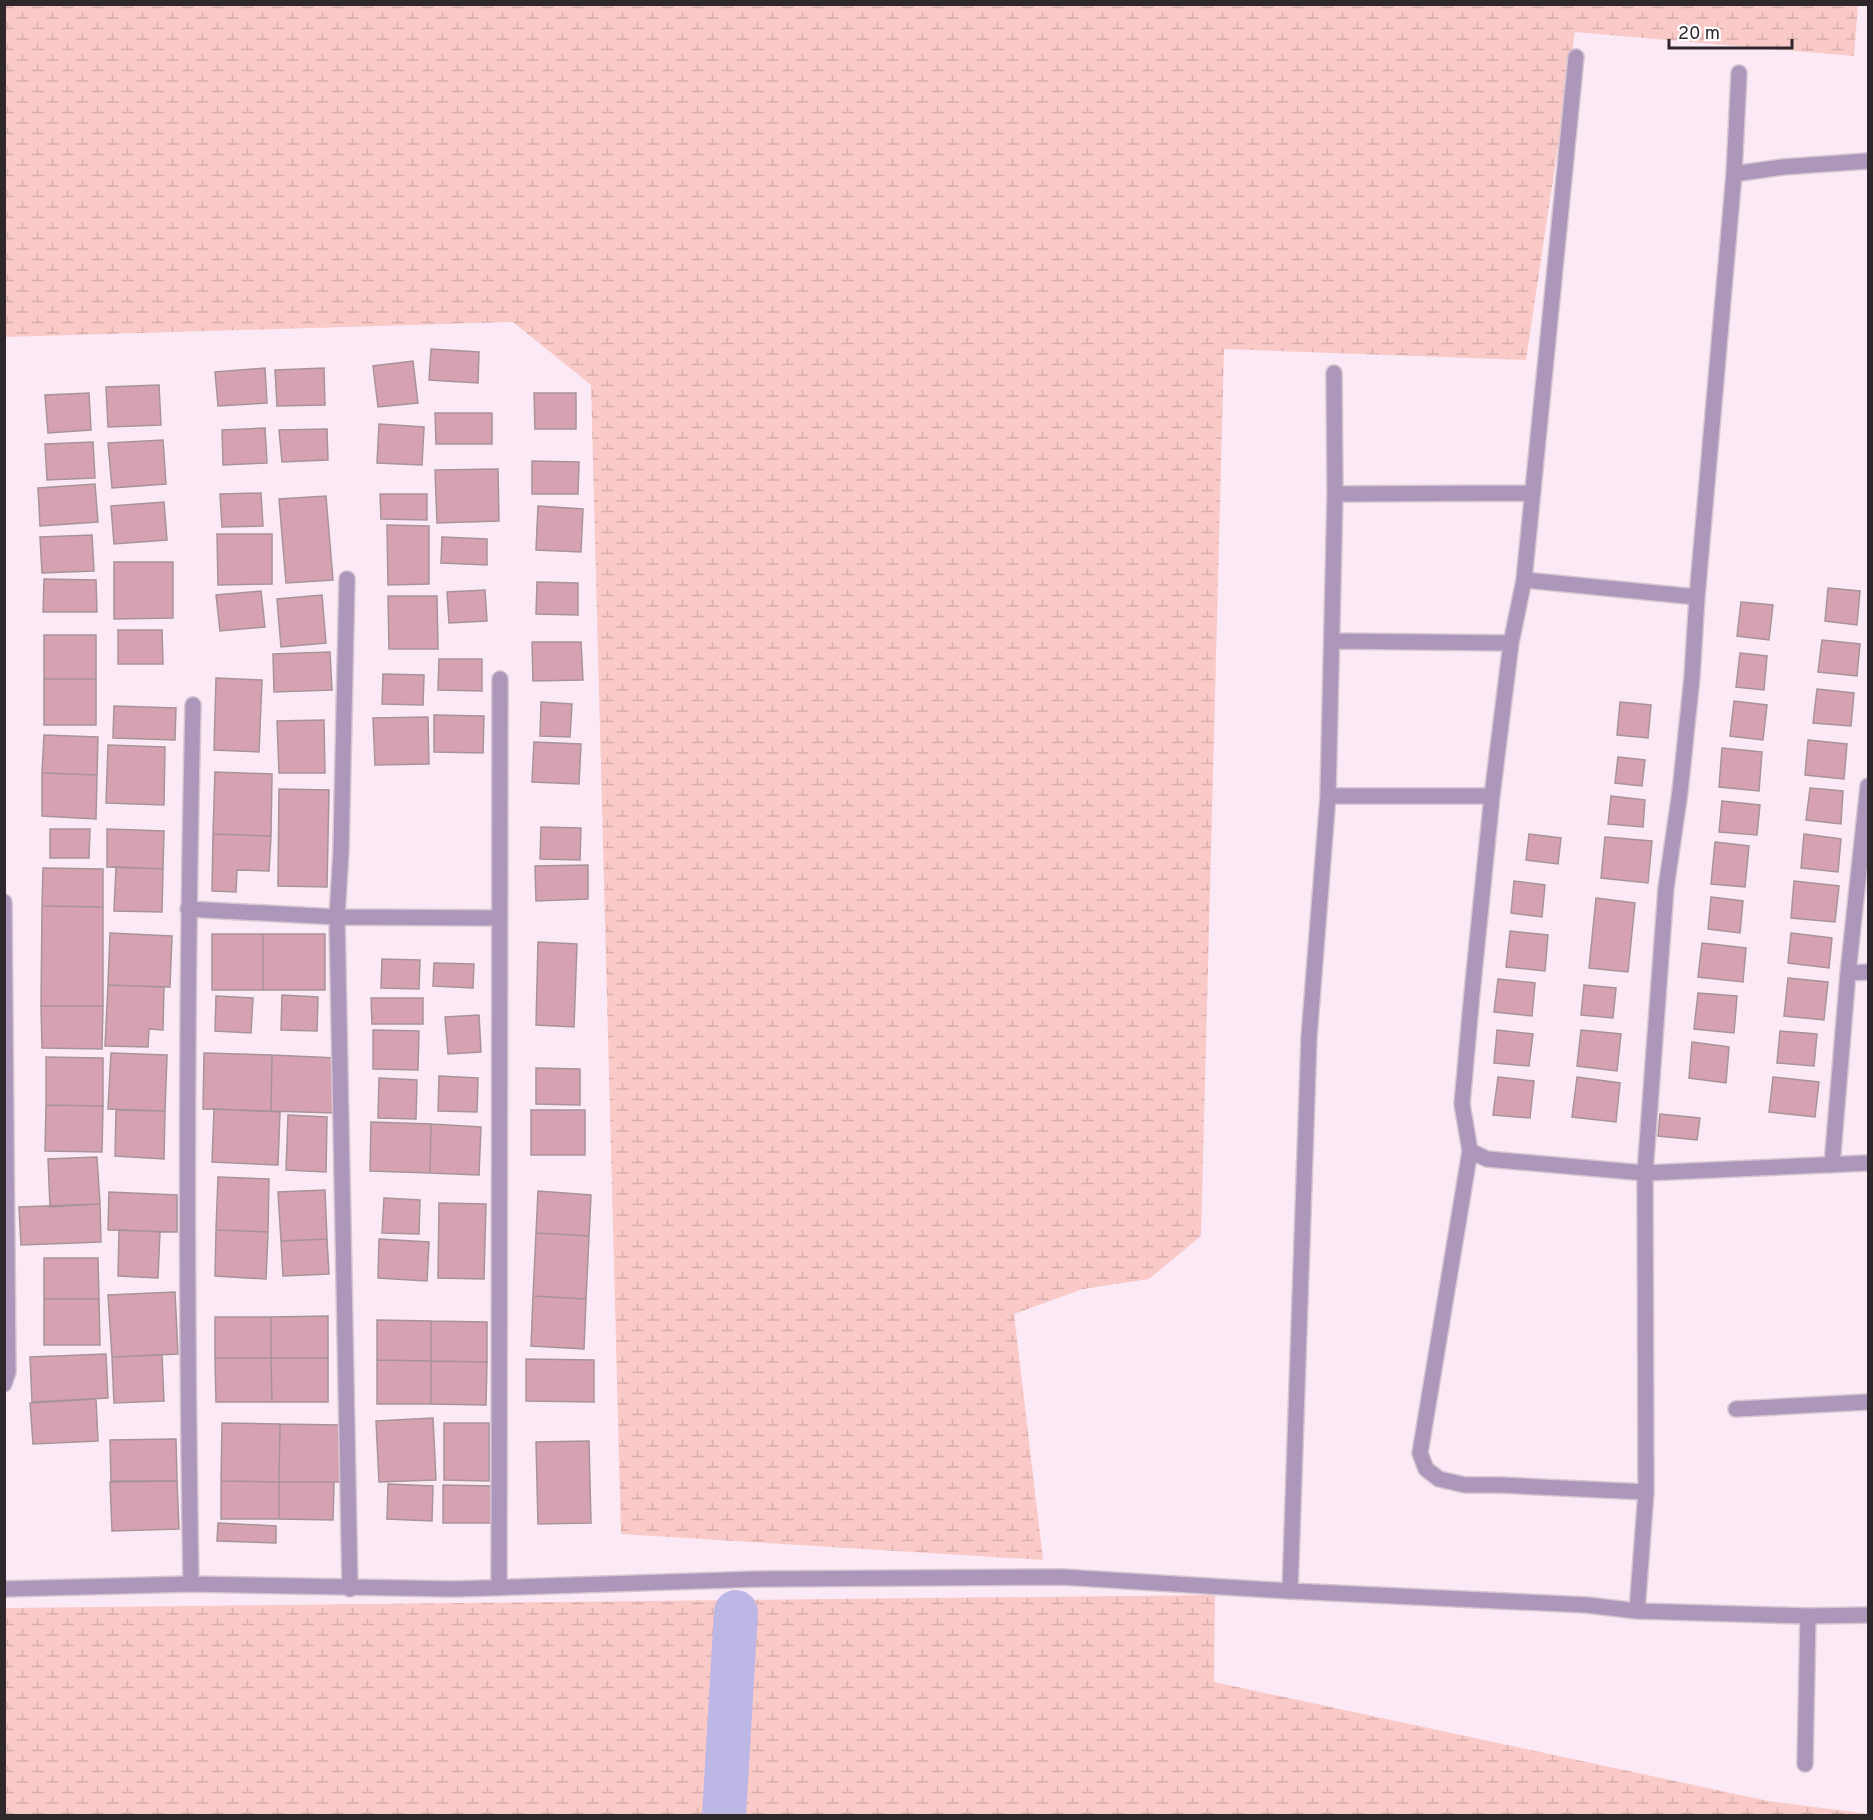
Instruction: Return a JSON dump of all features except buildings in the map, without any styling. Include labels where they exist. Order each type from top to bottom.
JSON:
[{"type":"street","points":[[1576,57],[1524,580],[1511,643],[1492,796],[1462,1104],[1470,1151],[1420,1453],[1426,1469],[1439,1479],[1465,1485],[1646,1492]]},
{"type":"street","points":[[1637,1611],[1646,1492],[1645,1173],[1666,888],[1680,792],[1692,677],[1734,174],[1739,73]]},
{"type":"street","points":[[1734,174],[1783,167],[1869,161]]},
{"type":"street","points":[[1290,1591],[1309,1037],[1328,796],[1333,641],[1334,373]]},
{"type":"street","points":[[1335,494],[1533,493]]},
{"type":"street","points":[[347,579],[341,851],[337,917],[350,1588]]},
{"type":"street","points":[[1524,580],[1697,597]]},
{"type":"street","points":[[1333,641],[1511,643]]},
{"type":"street","points":[[499,1588],[500,679]]},
{"type":"street","points":[[190,1584],[187,1343],[188,909],[193,705]]},
{"type":"street","points":[[1832,1165],[1848,973],[1868,789]]},
{"type":"street","points":[[1328,796],[1492,796]]},
{"type":"street","points":[[4,902],[8,1372],[4,1384]]},
{"type":"street","points":[[188,909],[337,917],[499,918]]},
{"type":"street","points":[[1848,973],[1869,972]]},
{"type":"street","points":[[1470,1151],[1487,1159],[1645,1173],[1869,1163]]},
{"type":"street","points":[[1736,1410],[1869,1402]]},
{"type":"street","points":[[4,1589],[190,1584],[454,1589],[759,1579],[1062,1577],[1290,1591],[1587,1605],[1637,1611],[1808,1616],[1869,1615]]},
{"type":"street","points":[[1805,1764],[1808,1616]]},
{"type":"green space","points":[[4,5],[1858,5],[1854,56],[1575,32],[1526,360],[1224,349],[1201,1236],[1149,1279],[1083,1289],[1014,1314],[1043,1560],[621,1534],[591,385],[513,322],[5,337]]},
{"type":"green space","points":[[1215,1595],[1214,1682],[1768,1801],[1868,1815],[5,1815],[5,1608]]},
{"type":"waterway","points":[[724,1816],[736,1612]]}]
